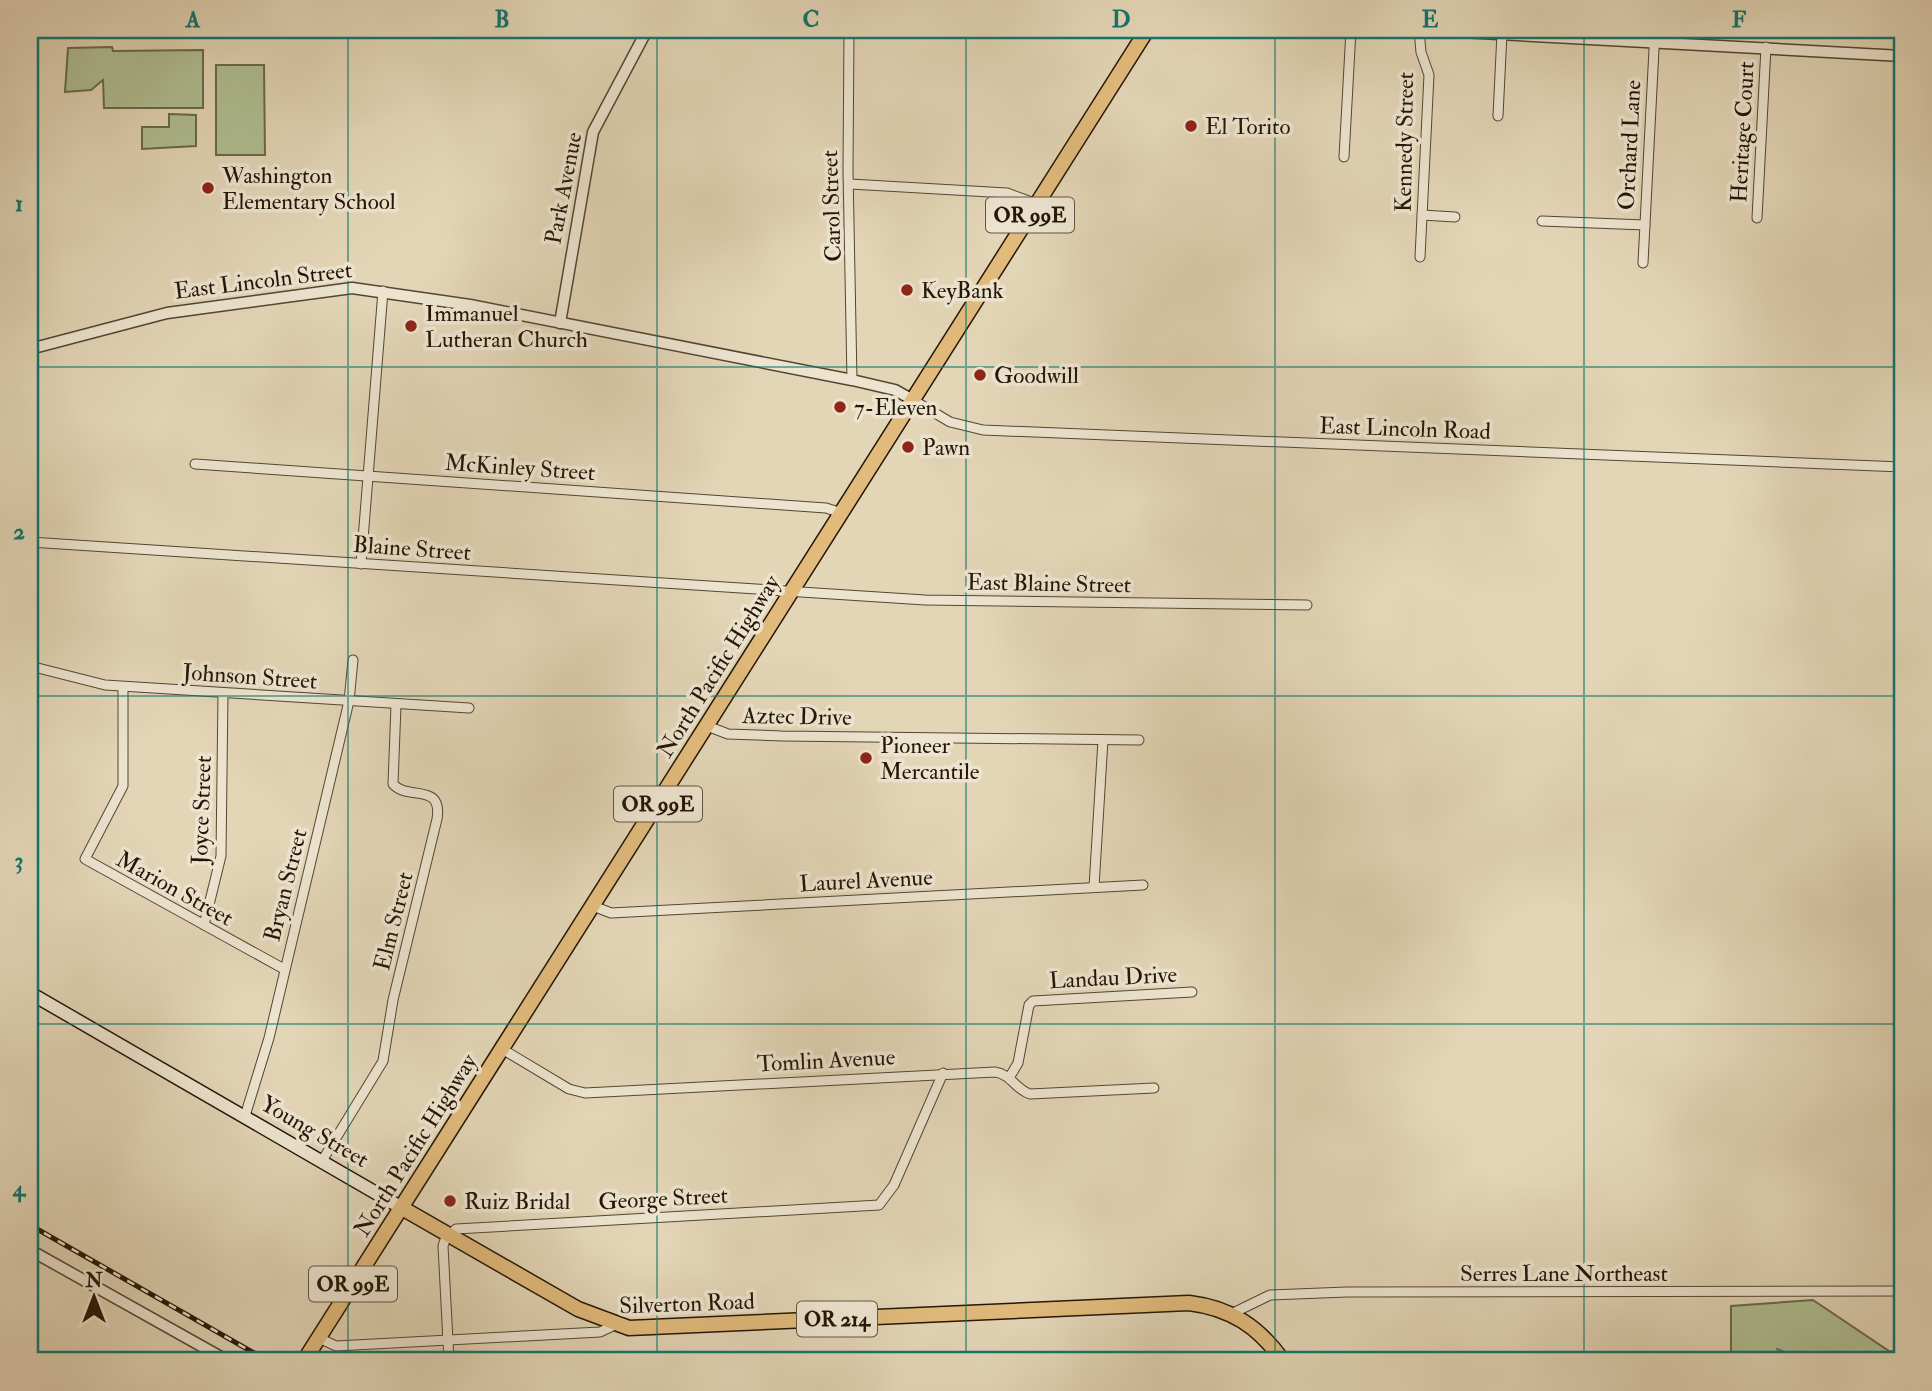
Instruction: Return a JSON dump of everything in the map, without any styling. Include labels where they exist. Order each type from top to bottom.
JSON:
[{"type":"main road","name":"North Pacific Highway","points":[[304,1361],[1147,30]]},
{"type":"main road","name":"Young Street","points":[[30,993],[578,1309],[615,1325]]},
{"type":"main road","name":"Silverton Road","points":[[615,1325],[658,1328],[1189,1303],[1231,1314]]},
{"type":"main road","name":"OR 214","points":[[1231,1314],[1255,1328],[1283,1361]]},
{"type":"street","name":"Park Avenue","points":[[560,323],[593,132],[647,30]]},
{"type":"street","name":"Carol Street","points":[[849,30],[852,380]]},
{"type":"street","points":[[1344,157],[1351,30]]},
{"type":"street","name":"Kennedy Street","points":[[1419,30],[1421,52],[1429,75],[1420,257]]},
{"type":"street","points":[[1425,30],[1560,33],[1654,42],[1902,56]]},
{"type":"street","name":"Orchard Lane","points":[[1643,263],[1655,30]]},
{"type":"street","points":[[1497,116],[1502,33]]},
{"type":"street","name":"Heritage Court","points":[[1757,218],[1766,47]]},
{"type":"street","points":[[850,184],[1015,194],[1037,204]]},
{"type":"street","points":[[1422,215],[1455,217]]},
{"type":"street","points":[[1542,221],[1645,225]]},
{"type":"street","name":"East Lincoln Street","points":[[30,349],[97,329],[179,311],[335,288],[383,291],[560,323],[852,380],[895,390],[913,400]]},
{"type":"street","points":[[361,564],[383,291]]},
{"type":"street","name":"East Lincoln Road","points":[[913,400],[950,422],[969,428],[1902,467]]},
{"type":"street","name":"McKinley Street","points":[[195,464],[826,508],[842,513]]},
{"type":"street","name":"Blaine Street","points":[[30,542],[791,593]]},
{"type":"street","name":"East Blaine Street","points":[[791,593],[925,600],[1307,605]]},
{"type":"street","name":"Bryan Street","points":[[246,1116],[252,1102],[349,701],[353,660]]},
{"type":"street","name":"Johnson Street","points":[[30,666],[86,682],[123,687],[469,708]]},
{"type":"street","name":"Marion Street","points":[[123,687],[123,786],[85,859],[284,969]]},
{"type":"street","name":"Joyce Street","points":[[204,925],[221,856],[223,693]]},
{"type":"street","name":"Elm Street","points":[[322,1161],[383,1061],[391,1009],[437,819],[438,808],[432,798],[424,793],[399,790],[392,780],[397,705]]},
{"type":"street","name":"Aztec Drive","points":[[707,726],[728,734],[782,736],[1139,740]]},
{"type":"street","points":[[1094,887],[1103,740]]},
{"type":"street","name":"Laurel Avenue","points":[[593,906],[611,912],[1143,885]]},
{"type":"street","name":"Landau Drive","points":[[1009,1078],[1018,1063],[1029,1005],[1034,1001],[1192,992]]},
{"type":"street","name":"Tomlin Avenue","points":[[502,1049],[569,1089],[585,1093],[995,1072],[1009,1078],[1022,1091],[1035,1095],[1154,1088]]},
{"type":"street","name":"George Street","points":[[449,1234],[456,1229],[468,1227],[881,1204],[894,1185],[943,1073]]},
{"type":"street","points":[[449,1234],[443,1246],[449,1361]]},
{"type":"street","points":[[30,1250],[229,1361]]},
{"type":"street","name":"Serres Lane Northeast","points":[[1231,1314],[1270,1296],[1333,1293],[1902,1291]]},
{"type":"street","name":"Silverton Road","points":[[319,1338],[336,1346],[600,1332],[615,1325]]},
{"type":"green space","points":[[112,47],[113,51],[203,50],[203,108],[104,108],[103,80],[91,90],[65,92],[68,48]]},
{"type":"green space","points":[[216,65],[264,65],[265,155],[216,155]]},
{"type":"green space","points":[[169,114],[196,115],[196,146],[142,149],[142,127],[169,127]]},
{"type":"green space","points":[[1813,1300],[1889,1351],[1902,1352],[1902,1361],[1731,1361],[1731,1306]]},
{"type":"waterway","points":[[1777,1349],[1805,1361]]},
{"type":"railway","points":[[30,1225],[268,1361]]},
{"type":"place","name":"El Torito","points":[[1191,126]]},
{"type":"place","name":"Washington Elementary School","points":[[208,188]]},
{"type":"place","name":"KeyBank","points":[[907,290]]},
{"type":"place","name":"Immanuel Lutheran Church","points":[[411,326]]},
{"type":"place","name":"Goodwill","points":[[980,375]]},
{"type":"place","name":"7-Eleven","points":[[840,407]]},
{"type":"place","name":"Pawn","points":[[908,447]]},
{"type":"place","name":"Pioneer Mercantile","points":[[866,758]]},
{"type":"place","name":"Ruiz Bridal","points":[[450,1201]]}]
